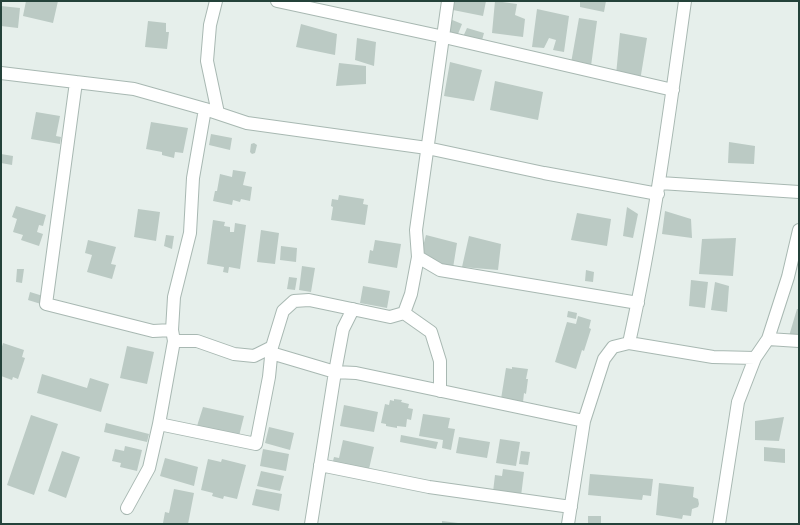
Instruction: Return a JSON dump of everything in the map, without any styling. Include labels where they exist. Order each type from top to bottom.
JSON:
[{"type":"street","points":[[216,1],[210,25],[207,61],[218,113]]},
{"type":"street","points":[[277,1],[673,90]]},
{"type":"street","points":[[404,313],[411,294],[418,257],[416,230],[448,1]]},
{"type":"street","points":[[629,343],[638,303],[659,188],[685,1]]},
{"type":"street","points":[[1,73],[134,89],[205,109],[247,123],[427,148],[544,173],[659,188],[799,192]]},
{"type":"street","points":[[76,82],[46,304],[198,341],[234,354],[254,356],[272,350],[335,372],[356,373],[584,421]]},
{"type":"street","points":[[127,508],[149,468],[159,424],[173,336],[174,297],[190,233],[193,178],[205,109]]},
{"type":"street","points":[[719,524],[738,402],[755,358],[768,340],[788,277],[799,230]]},
{"type":"street","points":[[418,257],[440,270],[638,303]]},
{"type":"street","points":[[159,424],[256,444],[269,377],[272,350],[283,312],[294,301],[309,300],[390,317],[404,313]]},
{"type":"street","points":[[311,524],[343,329],[353,309]]},
{"type":"street","points":[[404,313],[431,332],[440,361],[440,391]]},
{"type":"street","points":[[768,340],[799,342]]},
{"type":"street","points":[[568,524],[584,421],[604,359],[613,346],[629,343],[713,357],[755,358]]},
{"type":"street","points":[[320,465],[429,488],[571,507]]},
{"type":"building","points":[[26,1],[58,1],[53,23],[23,16]]},
{"type":"building","points":[[454,1],[486,1],[483,16],[453,10]]},
{"type":"building","points":[[495,1],[517,4],[515,15],[525,19],[523,37],[492,33]]},
{"type":"building","points":[[580,1],[606,1],[604,12],[580,7]]},
{"type":"building","points":[[1,6],[20,8],[18,28],[1,26]]},
{"type":"building","points":[[537,9],[569,16],[564,52],[553,50],[556,40],[549,38],[544,48],[532,47]]},
{"type":"building","points":[[579,18],[597,21],[591,66],[571,63]]},
{"type":"building","points":[[450,19],[462,24],[458,34],[450,32]]},
{"type":"building","points":[[148,21],[166,23],[166,32],[169,32],[167,49],[145,47]]},
{"type":"building","points":[[301,24],[337,34],[335,55],[296,47]]},
{"type":"building","points":[[467,28],[484,33],[481,44],[462,39]]},
{"type":"building","points":[[620,33],[647,38],[640,81],[616,75]]},
{"type":"building","points":[[357,38],[376,42],[374,66],[355,60]]},
{"type":"building","points":[[450,62],[482,70],[474,101],[444,96]]},
{"type":"building","points":[[339,63],[366,66],[366,84],[336,86]]},
{"type":"building","points":[[495,81],[543,92],[538,120],[490,110]]},
{"type":"building","points":[[36,112],[60,116],[56,136],[61,137],[60,144],[31,139]]},
{"type":"building","points":[[151,122],[188,128],[183,153],[175,152],[174,158],[162,155],[162,152],[146,149]]},
{"type":"building","points":[[211,134],[232,138],[230,150],[209,145]]},
{"type":"building","points":[[729,142],[755,146],[754,164],[728,163]]},
{"type":"building","points":[[254,143],[257,145],[255,153],[252,154],[250,152],[251,144]]},
{"type":"building","points":[[1,154],[13,156],[12,165],[1,163]]},
{"type":"building","points":[[233,170],[246,172],[243,185],[252,187],[250,201],[241,199],[240,202],[233,200],[232,205],[213,201],[215,191],[217,191],[220,174],[232,177]]},
{"type":"building","points":[[339,195],[364,199],[363,204],[368,205],[365,225],[331,220],[333,207],[331,206],[332,199],[338,200]]},
{"type":"building","points":[[16,206],[46,215],[43,226],[39,225],[37,232],[43,234],[39,246],[21,240],[23,235],[13,232],[17,219],[12,217]]},
{"type":"building","points":[[627,207],[638,214],[633,238],[623,236]]},
{"type":"building","points":[[138,209],[160,212],[156,241],[134,237]]},
{"type":"building","points":[[665,211],[691,219],[692,238],[662,234]]},
{"type":"building","points":[[577,213],[611,219],[607,246],[571,240]]},
{"type":"building","points":[[213,220],[225,222],[224,226],[230,227],[230,232],[234,232],[235,223],[246,225],[240,269],[229,267],[228,273],[223,272],[224,267],[207,264]]},
{"type":"building","points":[[261,230],[279,233],[275,264],[257,262]]},
{"type":"building","points":[[166,235],[174,236],[172,249],[164,246]]},
{"type":"building","points":[[426,235],[457,243],[453,268],[420,258]]},
{"type":"building","points":[[469,236],[501,244],[498,270],[462,267]]},
{"type":"building","points":[[736,238],[733,276],[699,274],[702,239]]},
{"type":"building","points":[[88,240],[116,247],[111,264],[116,265],[112,279],[87,272],[92,255],[85,253]]},
{"type":"building","points":[[375,240],[401,244],[397,268],[368,263],[370,250],[373,251]]},
{"type":"building","points":[[281,246],[297,248],[296,262],[280,260]]},
{"type":"building","points":[[302,266],[315,268],[311,292],[299,290]]},
{"type":"building","points":[[17,269],[24,269],[22,283],[16,282]]},
{"type":"building","points":[[586,270],[594,272],[593,282],[585,281]]},
{"type":"building","points":[[289,277],[297,278],[295,290],[287,289]]},
{"type":"building","points":[[691,280],[708,282],[705,308],[689,306]]},
{"type":"building","points":[[715,282],[729,286],[727,312],[711,310]]},
{"type":"building","points":[[363,286],[390,291],[387,308],[360,303]]},
{"type":"building","points":[[30,292],[43,296],[41,304],[28,300]]},
{"type":"building","points":[[797,309],[799,309],[799,337],[789,336]]},
{"type":"building","points":[[568,311],[577,313],[576,319],[567,317]]},
{"type":"building","points":[[578,316],[591,320],[589,328],[591,329],[576,369],[555,362],[567,322],[576,324]]},
{"type":"building","points":[[3,343],[24,350],[22,357],[25,358],[18,379],[13,377],[12,380],[1,376],[1,350]]},
{"type":"building","points":[[127,346],[154,352],[147,384],[120,378]]},
{"type":"building","points":[[512,367],[528,369],[526,394],[524,393],[523,402],[501,399],[506,368],[512,369]]},
{"type":"building","points":[[42,374],[87,388],[90,378],[109,384],[101,412],[37,393]]},
{"type":"building","points":[[394,399],[402,400],[401,402],[409,404],[408,408],[413,409],[411,420],[407,419],[406,427],[397,426],[397,428],[386,426],[386,424],[381,423],[385,404],[389,405],[390,400],[394,401]]},
{"type":"building","points":[[344,405],[378,412],[374,432],[340,426]]},
{"type":"building","points":[[203,407],[244,416],[239,436],[197,426]]},
{"type":"building","points":[[423,414],[450,418],[448,428],[455,429],[451,450],[442,448],[443,440],[419,436]]},
{"type":"building","points":[[31,415],[58,424],[34,495],[7,485]]},
{"type":"building","points":[[784,417],[779,441],[755,440],[755,421]]},
{"type":"building","points":[[106,423],[149,434],[147,442],[104,432]]},
{"type":"building","points":[[269,427],[294,433],[290,450],[265,443]]},
{"type":"building","points":[[401,435],[438,442],[436,449],[400,442]]},
{"type":"building","points":[[459,437],[490,442],[487,458],[456,453]]},
{"type":"building","points":[[500,439],[520,442],[516,466],[496,463]]},
{"type":"building","points":[[343,440],[374,447],[369,469],[362,471],[362,467],[348,465],[347,468],[332,465],[334,457],[339,458]]},
{"type":"building","points":[[125,446],[142,450],[137,471],[120,467],[121,463],[112,461],[115,449],[124,451]]},
{"type":"building","points":[[764,447],[785,449],[785,463],[764,461]]},
{"type":"building","points":[[263,449],[289,454],[286,471],[260,466]]},
{"type":"building","points":[[62,451],[80,457],[66,498],[48,491]]},
{"type":"building","points":[[521,451],[530,452],[528,465],[519,464]]},
{"type":"building","points":[[165,458],[198,467],[194,486],[160,476]]},
{"type":"building","points":[[208,459],[221,462],[222,459],[246,465],[237,499],[224,496],[223,499],[212,496],[213,493],[201,490]]},
{"type":"building","points":[[503,469],[524,472],[521,496],[493,492],[495,475],[502,476]]},
{"type":"building","points":[[261,471],[284,476],[280,491],[257,486]]},
{"type":"building","points":[[590,474],[653,479],[651,496],[643,495],[642,500],[588,495]]},
{"type":"building","points":[[659,483],[694,487],[693,497],[698,499],[699,504],[698,507],[692,509],[691,516],[683,515],[682,519],[656,515]]},
{"type":"building","points":[[174,489],[194,493],[188,524],[163,523],[165,512],[169,513]]},
{"type":"building","points":[[256,489],[282,494],[279,511],[252,505]]},
{"type":"building","points":[[588,516],[601,516],[601,524],[588,524]]},
{"type":"building","points":[[442,521],[458,523],[458,524],[442,524]]}]
